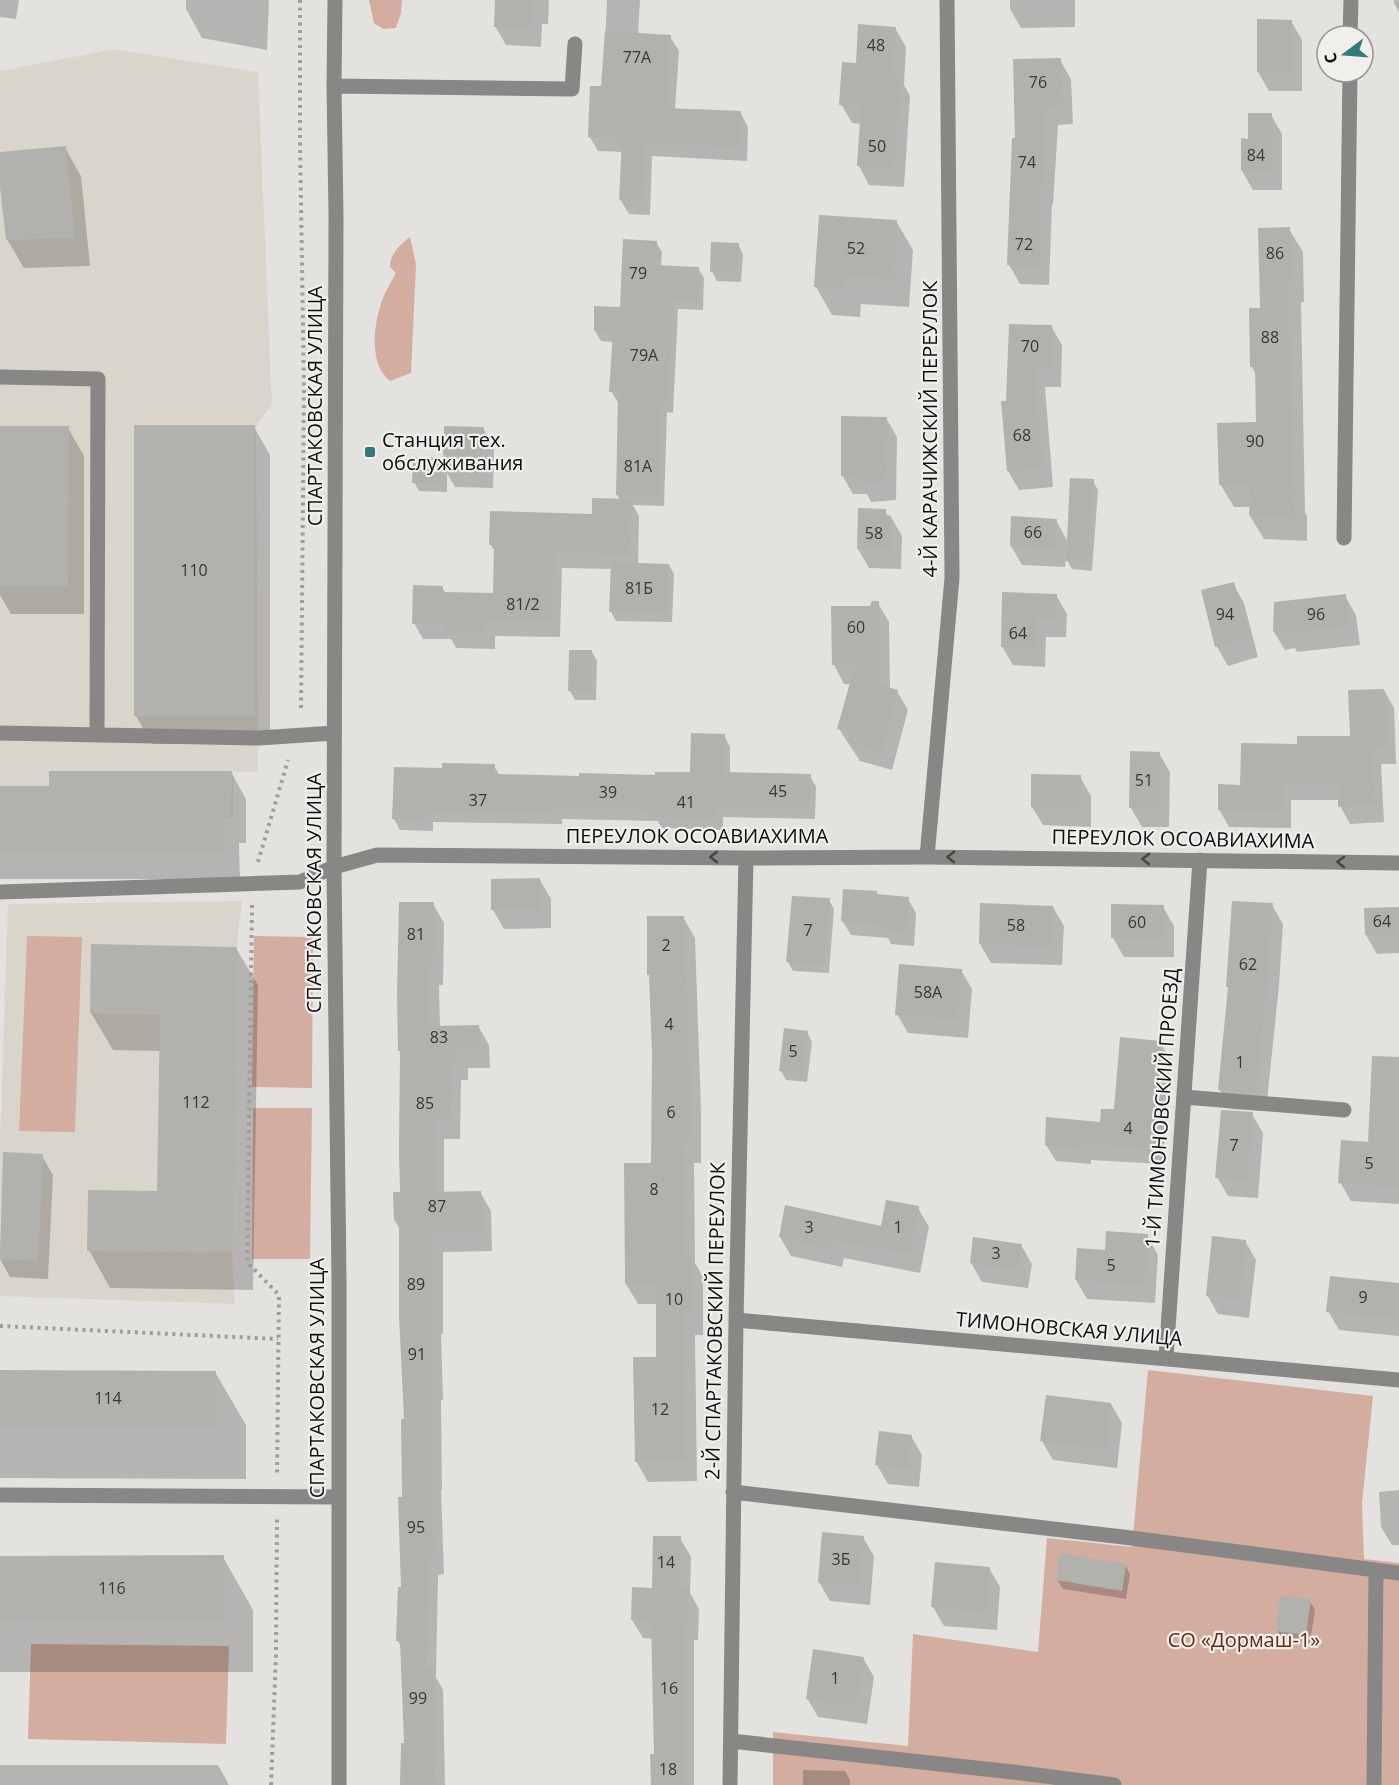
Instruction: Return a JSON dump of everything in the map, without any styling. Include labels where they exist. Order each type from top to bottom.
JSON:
[{"type":"street","name":"СПАРТАКОВСКАЯ УЛИЦА","points":[[335,0],[334,867],[339,1280],[339,1785]]},
{"type":"street","name":"4-Й КАРАЧИЖСКИЙ ПЕРЕУЛОК","points":[[927,857],[952,578],[947,0]]},
{"type":"street","points":[[1350,24],[1351,0]]},
{"type":"street","points":[[334,86],[572,89],[575,45]]},
{"type":"street","points":[[1344,538],[1350,84]]},
{"type":"street","points":[[0,377],[98,379],[97,735]]},
{"type":"street","points":[[0,733],[259,738],[334,733]]},
{"type":"street","name":"ПЕРЕУЛОК ОСОАВИАХИМА","points":[[0,892],[300,882],[334,867],[376,855],[927,857],[1399,863]]},
{"type":"street","name":"2-Й СПАРТАКОВСКИЙ ПЕРЕУЛОК","points":[[730,1785],[733,1492],[746,858]]},
{"type":"street","name":"1-Й ТИМОНОВСКИЙ ПРОЕЗД","points":[[1166,1358],[1200,860]]},
{"type":"street","points":[[1184,1097],[1344,1110]]},
{"type":"street","name":"ТИМОНОВСКАЯ УЛИЦА","points":[[736,1320],[1399,1380]]},
{"type":"street","points":[[733,1492],[1124,1537],[1399,1573]]},
{"type":"street","points":[[0,1495],[339,1497]]},
{"type":"street","points":[[1374,1785],[1376,1570]]},
{"type":"street","points":[[731,1741],[1114,1785]]},
{"type":"path","points":[[271,1785],[276,1654],[279,1295],[247,1262],[252,883],[301,714],[304,403],[300,0]]},
{"type":"path","points":[[0,1326],[278,1339]]},
{"type":"shaded area","points":[[114,49],[258,72],[272,405],[256,426],[258,772],[233,772],[233,818],[0,819],[0,71]]},
{"type":"shaded area","points":[[242,901],[237,947],[232,1253],[235,1304],[0,1296],[0,1141],[8,904]]},
{"type":"green space","points":[[369,0],[402,0],[396,28],[383,29],[374,23]]},
{"type":"green space","points":[[410,237],[416,264],[411,373],[390,381],[379,366],[376,357],[376,326],[383,298],[396,273],[390,267],[392,257],[399,246]]},
{"type":"green space","points":[[27,936],[82,937],[75,1132],[19,1131]]},
{"type":"green space","points":[[254,936],[313,937],[312,1088],[252,1087]]},
{"type":"green space","points":[[253,1108],[312,1108],[310,1259],[252,1259]]},
{"type":"green space","name":"СО «Дормаш-1»","points":[[1148,1370],[1373,1396],[1362,1503],[1364,1559],[1399,1563],[1399,1785],[773,1785],[773,1732],[908,1746],[913,1634],[1038,1652],[1047,1538],[1132,1547]]},
{"type":"green space","points":[[31,1644],[229,1646],[226,1744],[28,1739]]},
{"type":"building","points":[[495,0],[532,0],[530,28],[494,27]]},
{"type":"building","points":[[1257,19],[1292,20],[1292,73],[1257,72]]},
{"type":"building","points":[[858,24],[896,27],[893,75],[900,76],[894,169],[857,166],[861,106],[839,105],[842,62],[856,63]]},
{"type":"building","points":[[605,31],[671,35],[667,108],[741,111],[739,147],[645,142],[642,201],[619,200],[622,138],[588,137],[590,86],[601,86]]},
{"type":"building","points":[[1061,58],[1063,106],[1047,106],[1043,186],[1041,186],[1039,267],[1007,265],[1012,138],[1015,138],[1013,59]]},
{"type":"building","points":[[1248,113],[1272,113],[1272,171],[1241,171],[1241,138],[1248,139]]},
{"type":"building","points":[[66,146],[75,238],[6,240],[0,187],[0,152]]},
{"type":"building","points":[[819,215],[897,220],[894,279],[845,276],[844,289],[814,287]]},
{"type":"building","points":[[1290,227],[1292,279],[1288,279],[1294,518],[1249,516],[1250,484],[1219,485],[1217,423],[1256,422],[1255,367],[1250,367],[1249,308],[1260,308],[1258,228]]},
{"type":"building","points":[[623,239],[657,241],[656,265],[699,267],[698,300],[673,299],[668,403],[662,403],[659,496],[616,495],[618,392],[609,392],[613,332],[594,331],[594,306],[620,307]]},
{"type":"building","points":[[711,242],[739,243],[737,273],[710,272]]},
{"type":"building","points":[[1009,324],[1052,325],[1051,369],[1035,368],[1043,469],[1007,471],[1001,401],[1006,401]]},
{"type":"building","points":[[841,416],[887,417],[886,481],[859,483],[859,476],[841,476]]},
{"type":"building","points":[[134,425],[255,425],[255,716],[134,716]]},
{"type":"building","points":[[0,426],[69,426],[68,586],[0,586]]},
{"type":"building","points":[[444,426],[484,427],[483,470],[443,469]]},
{"type":"building","points":[[413,457],[443,458],[442,483],[412,483]]},
{"type":"building","points":[[1070,478],[1094,479],[1088,562],[1066,561]]},
{"type":"building","points":[[592,498],[631,499],[630,555],[554,552],[552,622],[487,620],[486,634],[446,632],[446,624],[412,624],[413,585],[443,586],[442,592],[493,593],[494,545],[489,545],[490,511],[592,514]]},
{"type":"building","points":[[858,508],[886,509],[886,515],[891,516],[891,550],[857,549]]},
{"type":"building","points":[[1011,516],[1057,519],[1055,548],[1010,546]]},
{"type":"building","points":[[611,562],[669,564],[668,614],[609,612]]},
{"type":"building","points":[[1234,582],[1249,638],[1215,647],[1201,590]]},
{"type":"building","points":[[1002,592],[1057,594],[1056,619],[1036,618],[1035,648],[1001,647]]},
{"type":"building","points":[[1346,594],[1350,626],[1285,633],[1285,629],[1273,632],[1274,602]]},
{"type":"building","points":[[872,601],[879,601],[880,685],[898,690],[882,752],[847,742],[850,732],[837,729],[855,665],[832,665],[831,606],[870,606]]},
{"type":"building","points":[[569,650],[592,650],[591,692],[568,691]]},
{"type":"building","points":[[1384,689],[1387,746],[1372,747],[1375,805],[1338,807],[1338,783],[1282,783],[1282,811],[1218,810],[1218,784],[1240,785],[1241,743],[1297,744],[1297,736],[1350,736],[1348,690]]},
{"type":"building","points":[[691,733],[725,734],[724,772],[811,774],[810,808],[718,806],[717,819],[654,817],[654,810],[556,808],[556,813],[428,812],[427,820],[392,819],[394,767],[442,768],[442,763],[495,764],[495,774],[579,776],[579,773],[655,775],[655,772],[690,772]]},
{"type":"building","points":[[1130,751],[1160,752],[1159,809],[1129,808]]},
{"type":"building","points":[[49,771],[232,771],[231,817],[225,817],[225,852],[0,853],[0,786],[49,786]]},
{"type":"building","points":[[1031,774],[1081,775],[1081,808],[1031,807]]},
{"type":"building","points":[[540,878],[541,910],[491,910],[491,879]]},
{"type":"building","points":[[843,889],[877,891],[877,894],[909,897],[906,932],[881,929],[882,924],[841,921]]},
{"type":"building","points":[[792,896],[830,898],[824,965],[786,962]]},
{"type":"building","points":[[1232,901],[1273,903],[1256,1093],[1218,1090],[1228,987],[1226,987]]},
{"type":"building","points":[[399,902],[434,902],[433,966],[429,966],[430,1026],[479,1025],[480,1049],[458,1049],[458,1061],[451,1061],[450,1121],[434,1120],[434,1192],[481,1191],[482,1232],[432,1233],[431,1471],[434,1556],[428,1556],[426,1669],[433,1669],[434,1785],[400,1785],[401,1743],[404,1743],[400,1641],[396,1641],[398,1587],[401,1587],[398,1497],[402,1497],[401,1419],[404,1419],[399,1315],[399,1221],[394,1221],[393,1192],[400,1192],[400,1051],[398,1051],[397,995]]},
{"type":"building","points":[[980,903],[1053,906],[1052,947],[979,944]]},
{"type":"building","points":[[1111,904],[1164,905],[1164,938],[1111,938]]},
{"type":"building","points":[[1399,907],[1399,935],[1365,935],[1364,908]]},
{"type":"building","points":[[647,916],[684,916],[690,1143],[683,1143],[684,1255],[692,1255],[692,1314],[684,1314],[686,1461],[635,1462],[633,1357],[656,1357],[656,1284],[625,1284],[624,1163],[651,1163],[652,1053],[649,975],[647,975]]},
{"type":"building","points":[[91,944],[237,947],[232,1253],[87,1251],[88,1190],[157,1191],[160,1015],[90,1013]]},
{"type":"building","points":[[899,964],[962,969],[958,1019],[895,1015]]},
{"type":"building","points":[[784,1028],[808,1031],[803,1074],[779,1071]]},
{"type":"building","points":[[1120,1037],[1161,1041],[1155,1112],[1157,1112],[1155,1148],[1082,1144],[1082,1148],[1045,1145],[1046,1117],[1100,1122],[1101,1109],[1114,1109]]},
{"type":"building","points":[[1372,1056],[1399,1057],[1399,1187],[1338,1183],[1341,1140],[1368,1142]]},
{"type":"building","points":[[1221,1110],[1253,1112],[1247,1180],[1215,1178]]},
{"type":"building","points":[[3,1152],[43,1154],[38,1261],[0,1259]]},
{"type":"building","points":[[886,1200],[919,1206],[910,1254],[834,1240],[832,1249],[779,1237],[785,1205],[881,1226]]},
{"type":"building","points":[[1106,1231],[1148,1234],[1144,1285],[1075,1280],[1077,1248],[1105,1250]]},
{"type":"building","points":[[1212,1236],[1246,1240],[1239,1299],[1206,1296]]},
{"type":"building","points":[[973,1237],[1022,1244],[1018,1270],[970,1263]]},
{"type":"building","points":[[1330,1276],[1399,1283],[1399,1319],[1326,1312]]},
{"type":"building","points":[[0,1370],[216,1371],[216,1426],[0,1426]]},
{"type":"building","points":[[1046,1395],[1111,1403],[1106,1449],[1040,1441]]},
{"type":"building","points":[[879,1431],[912,1435],[909,1469],[875,1465]]},
{"type":"building","points":[[822,1532],[864,1536],[860,1586],[818,1582]]},
{"type":"building","points":[[653,1536],[681,1536],[679,1588],[689,1588],[688,1621],[684,1621],[685,1785],[651,1785],[650,1754],[654,1754],[651,1620],[631,1620],[632,1587],[652,1588]]},
{"type":"building","points":[[1060,1553],[1126,1564],[1122,1591],[1056,1580]]},
{"type":"building","points":[[224,1555],[224,1620],[0,1620],[0,1556]]},
{"type":"building","points":[[935,1562],[990,1567],[987,1612],[931,1607]]},
{"type":"building","points":[[1280,1596],[1311,1599],[1306,1635],[1276,1631]]},
{"type":"building","points":[[813,1649],[864,1657],[856,1706],[806,1699]]},
{"type":"place","name":"Станция тех. обслуживания","points":[[370,452]]}]
